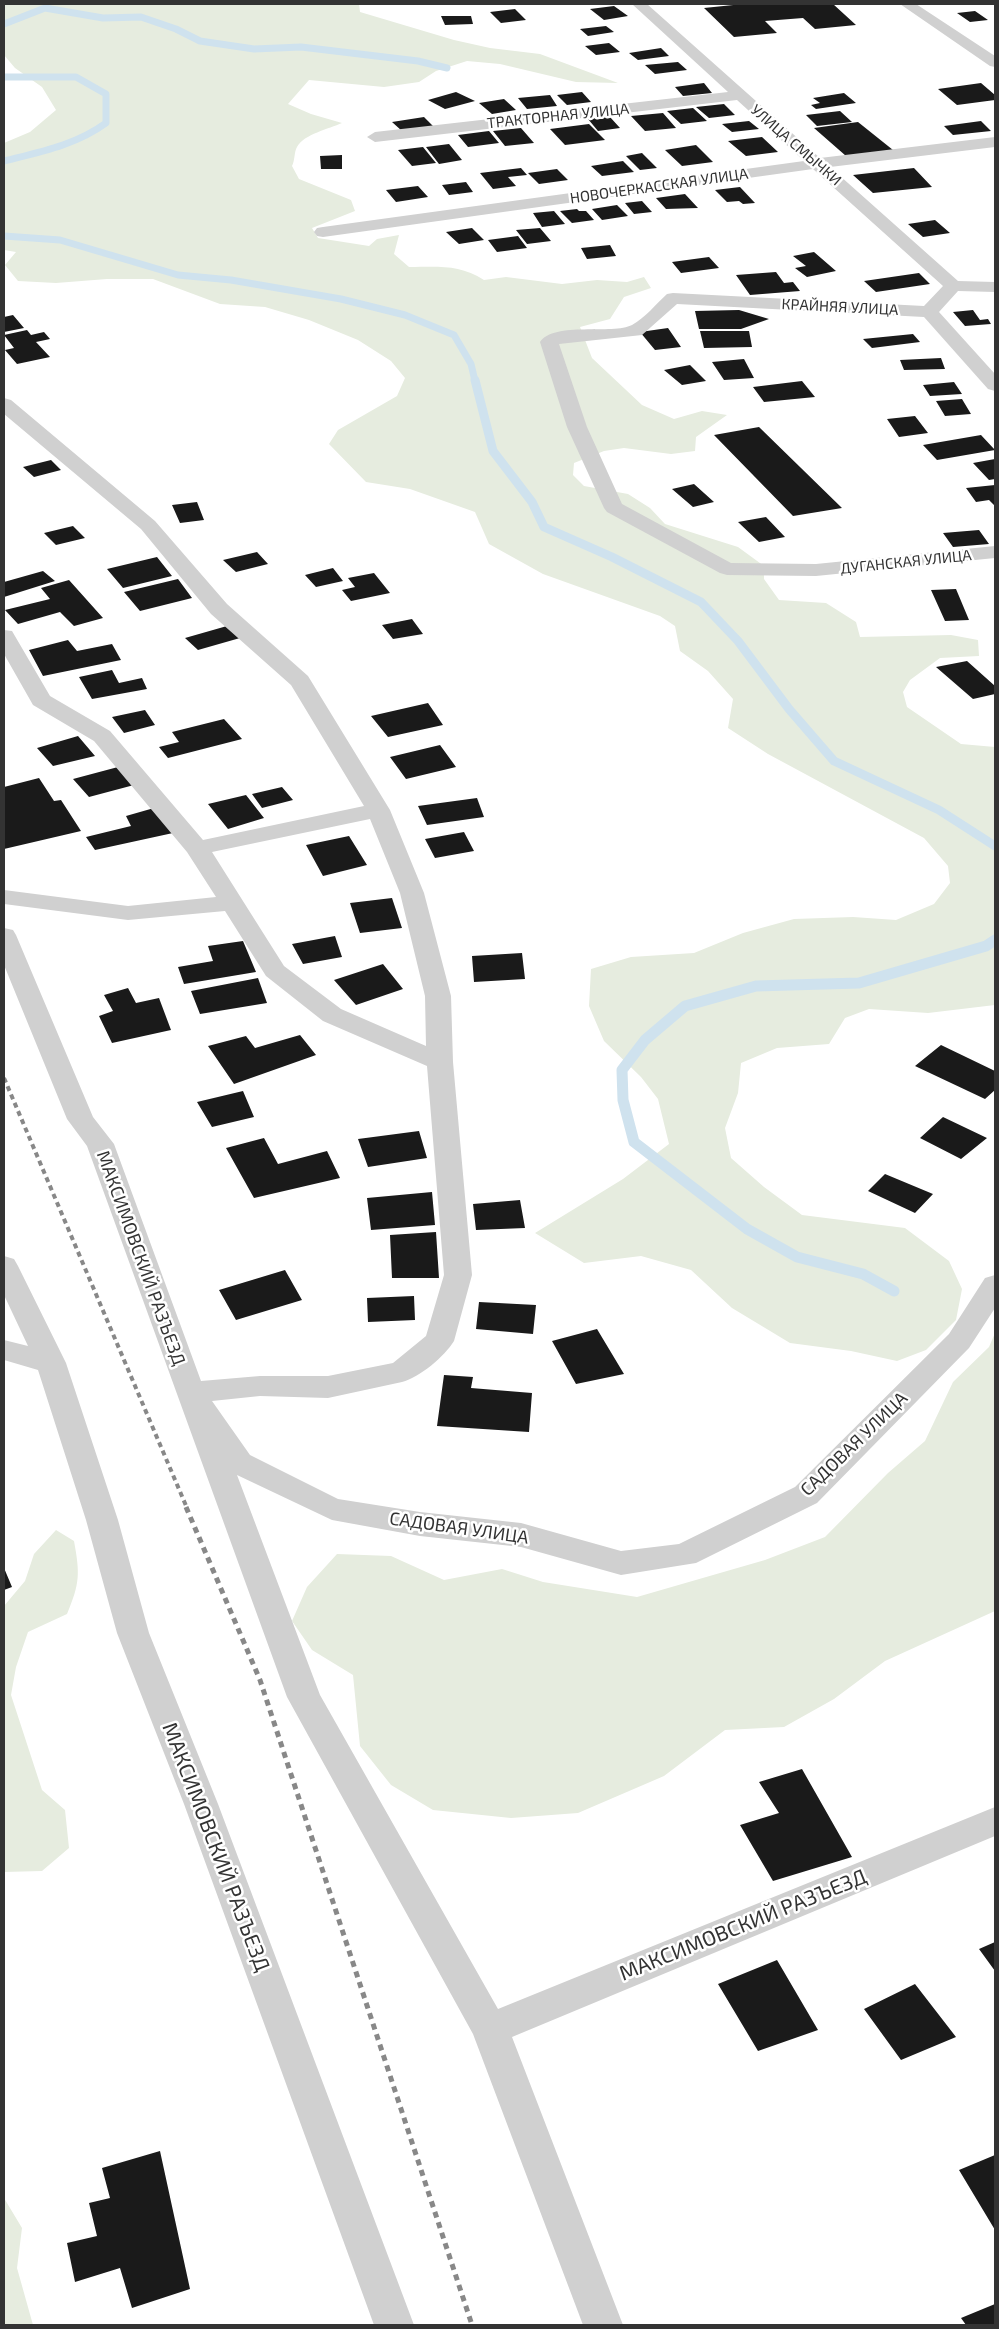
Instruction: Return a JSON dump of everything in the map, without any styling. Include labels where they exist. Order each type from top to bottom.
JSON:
[{"type":"street","points":[[907,4],[993,60]]},
{"type":"street","name":"УЛИЦА СМЫЧКИ","points":[[643,5],[740,95],[953,286]]},
{"type":"street","name":"ТРАКТОРНАЯ УЛИЦА","points":[[375,136],[740,95]]},
{"type":"street","name":"НОВОЧЕРКАССКАЯ УЛИЦА","points":[[323,232],[701,181],[816,162],[995,142]]},
{"type":"street","points":[[995,287],[953,286],[929,312],[995,385]]},
{"type":"street","name":"КРАЙНЯЯ УЛИЦА","points":[[673,298],[929,312]]},
{"type":"street","name":"ДУГАНСКАЯ УЛИЦА","points":[[673,298],[636,331],[560,336],[549,342],[577,427],[614,508],[727,568],[816,570],[894,564],[995,552]]},
{"type":"street","points":[[4,404],[148,525],[219,609],[300,680],[378,810],[412,893],[438,996],[440,1062],[458,1275],[439,1341],[402,1372],[374,1378],[328,1387],[260,1386],[190,1392]]},
{"type":"street","points":[[4,636],[41,700],[102,736],[197,848],[230,903],[275,971],[332,1015],[440,1062]]},
{"type":"street","points":[[197,848],[378,810]]},
{"type":"street","points":[[4,898],[128,913],[230,903]]},
{"type":"street","name":"МАКСИМОВСКИЙ РАЗЪЕЗД","points":[[4,935],[80,1120],[100,1144],[304,1697],[490,2029],[603,2325]]},
{"type":"street","name":"МАКСИМОВСКИЙ РАЗЪЕЗД","points":[[4,1266],[51,1363],[102,1520],[133,1633],[205,1813],[394,2325]]},
{"type":"street","name":"САДОВАЯ УЛИЦА","points":[[190,1392],[239,1463],[332,1509],[420,1524],[522,1534],[621,1563],[685,1555],[806,1495],[959,1342],[995,1285]]},
{"type":"street","points":[[4,1350],[51,1363]]},
{"type":"street","name":"МАКСИМОВСКИЙ РАЗЪЕЗД","points":[[490,2029],[995,1821]]},
{"type":"shaded area","points":[[4,4],[359,4],[360,12],[454,40],[490,48],[540,54],[618,83],[576,82],[500,64],[467,61],[436,71],[419,82],[384,87],[309,80],[288,104],[311,114],[342,123],[311,135],[300,142],[296,149],[292,166],[299,179],[351,200],[355,211],[312,228],[318,238],[369,246],[377,239],[399,235],[394,254],[409,267],[457,269],[466,271],[484,280],[506,277],[562,284],[597,280],[627,282],[644,277],[651,288],[624,297],[610,319],[580,327],[592,358],[642,405],[674,419],[702,411],[727,415],[696,437],[695,451],[671,454],[624,448],[604,451],[574,463],[573,475],[584,486],[628,494],[650,508],[665,524],[738,547],[764,566],[764,579],[779,600],[826,603],[856,622],[860,637],[951,635],[978,640],[979,656],[940,658],[910,680],[903,692],[907,707],[961,744],[995,747],[995,1005],[928,1013],[869,1009],[845,1018],[829,1044],[777,1048],[741,1063],[738,1093],[725,1128],[731,1158],[764,1187],[802,1215],[905,1228],[949,1261],[962,1289],[956,1320],[926,1350],[897,1361],[851,1351],[790,1343],[732,1308],[691,1270],[641,1256],[584,1263],[535,1233],[623,1179],[669,1144],[658,1099],[641,1077],[604,1041],[589,1006],[591,969],[631,957],[694,953],[743,933],[794,919],[853,917],[896,920],[934,904],[950,883],[948,866],[924,838],[768,754],[728,728],[733,699],[708,671],[680,651],[675,626],[660,616],[543,574],[489,544],[475,512],[410,489],[366,482],[329,444],[338,430],[397,396],[405,378],[391,361],[358,340],[309,320],[265,307],[220,304],[153,279],[107,279],[56,283],[18,281],[5,265],[16,252],[4,250],[4,143],[30,132],[56,110],[42,87],[15,68],[4,55]]},
{"type":"shaded area","points":[[995,1333],[995,1611],[885,1661],[834,1699],[784,1727],[725,1730],[664,1776],[578,1813],[511,1818],[433,1810],[391,1785],[360,1746],[353,1675],[312,1650],[292,1621],[307,1587],[337,1554],[391,1556],[444,1580],[502,1569],[543,1582],[637,1597],[765,1560],[825,1537],[888,1473],[925,1441],[953,1382],[989,1347]]},
{"type":"shaded area","points":[[56,1530],[74,1541],[78,1570],[77,1586],[67,1614],[28,1632],[16,1667],[11,1695],[42,1790],[65,1810],[69,1848],[42,1871],[4,1872],[4,1606],[25,1581],[34,1554]]},
{"type":"shaded area","points":[[4,2198],[22,2228],[17,2268],[33,2325],[4,2325]]},
{"type":"building","points":[[743,4],[833,4],[856,25],[815,29],[803,18],[765,21],[777,33],[734,37],[704,8]]},
{"type":"building","points":[[614,6],[628,16],[604,20],[590,9]]},
{"type":"building","points":[[515,9],[526,20],[501,23],[490,12]]},
{"type":"building","points":[[975,11],[988,20],[970,22],[957,13]]},
{"type":"building","points":[[441,16],[471,16],[473,24],[445,25]]},
{"type":"building","points":[[606,26],[614,32],[588,36],[580,29]]},
{"type":"building","points":[[609,43],[620,52],[596,55],[585,46]]},
{"type":"building","points":[[661,48],[669,56],[638,60],[629,53]]},
{"type":"building","points":[[678,62],[687,70],[655,74],[645,65]]},
{"type":"building","points":[[704,83],[712,93],[683,96],[675,87]]},
{"type":"building","points":[[981,83],[995,95],[995,100],[957,105],[938,89]]},
{"type":"building","points":[[456,92],[475,101],[445,109],[428,100]]},
{"type":"building","points":[[582,92],[591,102],[567,105],[557,95]]},
{"type":"building","points":[[844,93],[856,103],[816,109],[811,105],[820,103],[813,98]]},
{"type":"building","points":[[550,95],[557,106],[527,109],[518,98]]},
{"type":"building","points":[[504,99],[516,110],[492,114],[479,103]]},
{"type":"building","points":[[724,104],[735,115],[709,118],[696,107]]},
{"type":"building","points":[[693,108],[707,121],[681,124],[667,111]]},
{"type":"building","points":[[840,111],[852,122],[817,126],[806,115]]},
{"type":"building","points":[[663,113],[676,128],[645,131],[631,116]]},
{"type":"building","points":[[424,117],[433,126],[402,131],[392,122]]},
{"type":"building","points":[[610,117],[620,128],[598,131],[588,119]]},
{"type":"building","points":[[749,121],[759,129],[732,132],[722,124]]},
{"type":"building","points":[[981,121],[991,131],[953,135],[944,126]]},
{"type":"building","points":[[858,122],[893,150],[846,156],[814,128]]},
{"type":"building","points":[[589,124],[605,140],[565,145],[550,129]]},
{"type":"building","points":[[521,128],[534,143],[505,146],[493,131]]},
{"type":"building","points":[[489,131],[499,143],[468,147],[458,135]]},
{"type":"building","points":[[762,137],[778,152],[746,156],[728,141]]},
{"type":"building","points":[[449,144],[462,160],[439,164],[426,147]]},
{"type":"building","points":[[696,145],[713,162],[682,166],[665,150]]},
{"type":"building","points":[[423,147],[436,163],[412,166],[398,150]]},
{"type":"building","points":[[642,153],[657,168],[640,170],[626,156]]},
{"type":"building","points":[[342,155],[342,169],[321,169],[320,156]]},
{"type":"building","points":[[623,161],[634,172],[602,176],[591,166]]},
{"type":"building","points":[[521,168],[527,175],[508,177],[516,186],[493,189],[480,173]]},
{"type":"building","points":[[914,168],[932,187],[873,193],[853,175]]},
{"type":"building","points":[[557,169],[568,180],[539,184],[528,173]]},
{"type":"building","points":[[466,182],[473,192],[449,195],[442,185]]},
{"type":"building","points":[[418,186],[428,197],[396,202],[386,190]]},
{"type":"building","points":[[740,187],[755,203],[727,202],[715,190]]},
{"type":"building","points":[[685,194],[698,208],[666,209],[656,198]]},
{"type":"building","points":[[642,201],[652,212],[634,214],[625,203]]},
{"type":"building","points":[[617,205],[628,216],[602,220],[592,209]]},
{"type":"building","points":[[577,209],[579,211],[586,211],[594,220],[572,223],[560,211]]},
{"type":"building","points":[[554,211],[565,224],[542,227],[533,213]]},
{"type":"building","points":[[935,220],[950,233],[923,237],[908,224]]},
{"type":"building","points":[[472,228],[484,240],[459,244],[446,232]]},
{"type":"building","points":[[540,228],[551,241],[527,244],[516,230]]},
{"type":"building","points":[[518,236],[527,248],[497,252],[488,240]]},
{"type":"building","points":[[610,245],[616,256],[587,259],[581,248]]},
{"type":"building","points":[[814,252],[836,271],[807,277],[795,268],[806,266],[793,256]]},
{"type":"building","points":[[709,257],[719,268],[681,273],[672,262]]},
{"type":"building","points":[[776,272],[784,283],[793,282],[800,291],[750,295],[736,275]]},
{"type":"building","points":[[919,273],[930,284],[876,292],[864,281]]},
{"type":"building","points":[[739,310],[769,319],[741,329],[699,329],[695,311]]},
{"type":"building","points":[[973,310],[980,320],[988,319],[991,324],[965,326],[953,312]]},
{"type":"building","points":[[13,315],[24,328],[4,332],[4,317]]},
{"type":"building","points":[[668,328],[681,347],[655,350],[640,332]]},
{"type":"building","points":[[27,330],[31,335],[44,332],[50,339],[36,342],[50,357],[17,364],[5,350],[14,348],[4,335]]},
{"type":"building","points":[[700,331],[749,331],[752,347],[704,348]]},
{"type":"building","points":[[913,334],[920,342],[872,348],[863,339]]},
{"type":"building","points":[[941,358],[945,369],[904,370],[900,360]]},
{"type":"building","points":[[744,359],[754,378],[724,380],[712,362]]},
{"type":"building","points":[[690,365],[706,381],[682,385],[664,370]]},
{"type":"building","points":[[802,381],[815,397],[764,402],[753,387]]},
{"type":"building","points":[[954,382],[962,394],[930,396],[923,385]]},
{"type":"building","points":[[962,399],[971,414],[945,416],[936,401]]},
{"type":"building","points":[[915,416],[928,433],[899,437],[887,419]]},
{"type":"building","points":[[759,427],[842,508],[793,516],[714,435]]},
{"type":"building","points":[[981,435],[995,450],[937,460],[923,445]]},
{"type":"building","points":[[995,459],[995,479],[989,480],[973,463]]},
{"type":"building","points":[[51,460],[61,470],[34,477],[23,467]]},
{"type":"building","points":[[694,484],[714,502],[693,507],[672,489]]},
{"type":"building","points":[[995,485],[995,506],[989,500],[976,502],[966,488]]},
{"type":"building","points":[[197,502],[204,520],[180,523],[172,505]]},
{"type":"building","points":[[766,517],[785,537],[759,542],[738,522]]},
{"type":"building","points":[[73,526],[85,538],[56,545],[44,533]]},
{"type":"building","points":[[979,530],[989,544],[953,547],[943,533]]},
{"type":"building","points":[[257,552],[268,564],[236,572],[223,560]]},
{"type":"building","points":[[157,557],[172,576],[123,588],[107,569]]},
{"type":"building","points":[[333,568],[343,581],[316,587],[305,575]]},
{"type":"building","points":[[43,571],[55,581],[4,597],[4,582]]},
{"type":"building","points":[[374,573],[390,593],[351,601],[342,590],[355,587],[348,578]]},
{"type":"building","points":[[178,579],[192,598],[140,611],[124,592]]},
{"type":"building","points":[[69,580],[103,618],[74,626],[60,612],[18,624],[5,610],[50,599],[41,588]]},
{"type":"building","points":[[956,589],[969,620],[945,621],[931,590]]},
{"type":"building","points":[[412,619],[423,634],[393,639],[382,625]]},
{"type":"building","points":[[227,626],[240,638],[198,650],[185,638]]},
{"type":"building","points":[[68,640],[77,651],[112,644],[121,660],[43,676],[29,650]]},
{"type":"building","points":[[967,661],[995,686],[995,694],[973,699],[936,667]]},
{"type":"building","points":[[112,670],[119,683],[142,678],[147,689],[92,699],[79,677]]},
{"type":"building","points":[[428,703],[443,725],[388,737],[371,716]]},
{"type":"building","points":[[145,710],[155,725],[124,733],[112,717]]},
{"type":"building","points":[[224,719],[242,739],[168,758],[159,747],[179,742],[172,732]]},
{"type":"building","points":[[78,736],[95,756],[53,766],[37,748]]},
{"type":"building","points":[[440,745],[456,767],[406,779],[390,757]]},
{"type":"building","points":[[118,767],[134,785],[89,797],[73,779]]},
{"type":"building","points":[[39,778],[54,801],[61,800],[81,831],[4,849],[4,787]]},
{"type":"building","points":[[282,787],[293,800],[262,808],[252,794]]},
{"type":"building","points":[[246,795],[264,818],[228,829],[208,804]]},
{"type":"building","points":[[477,798],[484,817],[427,825],[418,806]]},
{"type":"building","points":[[154,808],[173,833],[95,850],[86,837],[131,826],[126,816]]},
{"type":"building","points":[[464,832],[474,851],[435,858],[425,839]]},
{"type":"building","points":[[349,836],[367,865],[323,876],[306,845]]},
{"type":"building","points":[[392,898],[402,928],[360,933],[350,903]]},
{"type":"building","points":[[335,936],[342,957],[303,964],[292,944]]},
{"type":"building","points":[[243,941],[256,972],[184,984],[178,967],[213,961],[208,946]]},
{"type":"building","points":[[522,953],[525,979],[474,982],[472,956]]},
{"type":"building","points":[[383,964],[403,989],[356,1005],[334,980]]},
{"type":"building","points":[[258,978],[267,1003],[200,1014],[191,991]]},
{"type":"building","points":[[128,988],[136,1003],[159,998],[171,1030],[112,1043],[99,1016],[113,1011],[104,995]]},
{"type":"building","points":[[300,1035],[316,1055],[234,1084],[208,1046],[246,1036],[255,1048]]},
{"type":"building","points":[[941,1045],[995,1071],[995,1090],[985,1099],[915,1066]]},
{"type":"building","points":[[243,1091],[254,1117],[212,1127],[197,1102]]},
{"type":"building","points":[[943,1117],[987,1138],[961,1159],[920,1138]]},
{"type":"building","points":[[419,1131],[427,1158],[368,1167],[358,1139]]},
{"type":"building","points":[[264,1138],[278,1164],[327,1151],[340,1178],[254,1198],[226,1148]]},
{"type":"building","points":[[885,1174],[933,1194],[915,1213],[868,1191]]},
{"type":"building","points":[[432,1192],[435,1225],[371,1230],[367,1198]]},
{"type":"building","points":[[520,1200],[525,1228],[476,1230],[473,1204]]},
{"type":"building","points":[[436,1232],[439,1278],[392,1278],[390,1235]]},
{"type":"building","points":[[285,1270],[302,1300],[236,1320],[219,1290]]},
{"type":"building","points":[[414,1296],[415,1320],[368,1322],[367,1298]]},
{"type":"building","points":[[479,1302],[536,1305],[533,1334],[476,1329]]},
{"type":"building","points":[[597,1329],[624,1374],[576,1384],[552,1341]]},
{"type":"building","points":[[444,1375],[473,1377],[471,1388],[532,1393],[529,1432],[437,1426]]},
{"type":"building","points":[[4,1568],[12,1587],[4,1590]]},
{"type":"building","points":[[802,1769],[852,1857],[773,1881],[740,1825],[779,1813],[759,1782]]},
{"type":"building","points":[[995,1942],[995,1971],[979,1949]]},
{"type":"building","points":[[777,1960],[818,2030],[758,2051],[718,1984]]},
{"type":"building","points":[[915,1984],[956,2037],[901,2060],[864,2009]]},
{"type":"building","points":[[160,2151],[190,2289],[132,2308],[120,2268],[75,2282],[67,2243],[97,2236],[89,2203],[110,2198],[102,2168]]},
{"type":"building","points":[[995,2155],[995,2230],[959,2170]]},
{"type":"building","points":[[995,2304],[995,2325],[966,2325],[961,2318]]},
{"type":"waterway","points":[[4,24],[45,8],[103,18],[141,17],[176,29],[200,41],[254,49],[301,47],[418,61],[447,68]]},
{"type":"waterway","points":[[4,77],[76,77],[106,94],[106,123],[94,131],[57,147],[4,161]]},
{"type":"waterway","points":[[4,236],[60,240],[178,275],[231,280],[341,299],[405,315],[454,335],[471,364],[475,381]]},
{"type":"waterway","points":[[475,380],[493,451],[532,502],[544,527],[612,557],[701,602],[738,641],[789,709],[834,761],[939,810],[995,846]]},
{"type":"waterway","points":[[894,1291],[863,1274],[797,1257],[747,1229],[634,1142],[623,1100],[622,1070],[645,1040],[685,1006],[756,986],[859,983],[986,946],[995,940]]},
{"type":"railway","points":[[4,1078],[187,1508]]},
{"type":"railway","points":[[186,1507],[260,1680],[472,2325]]}]
